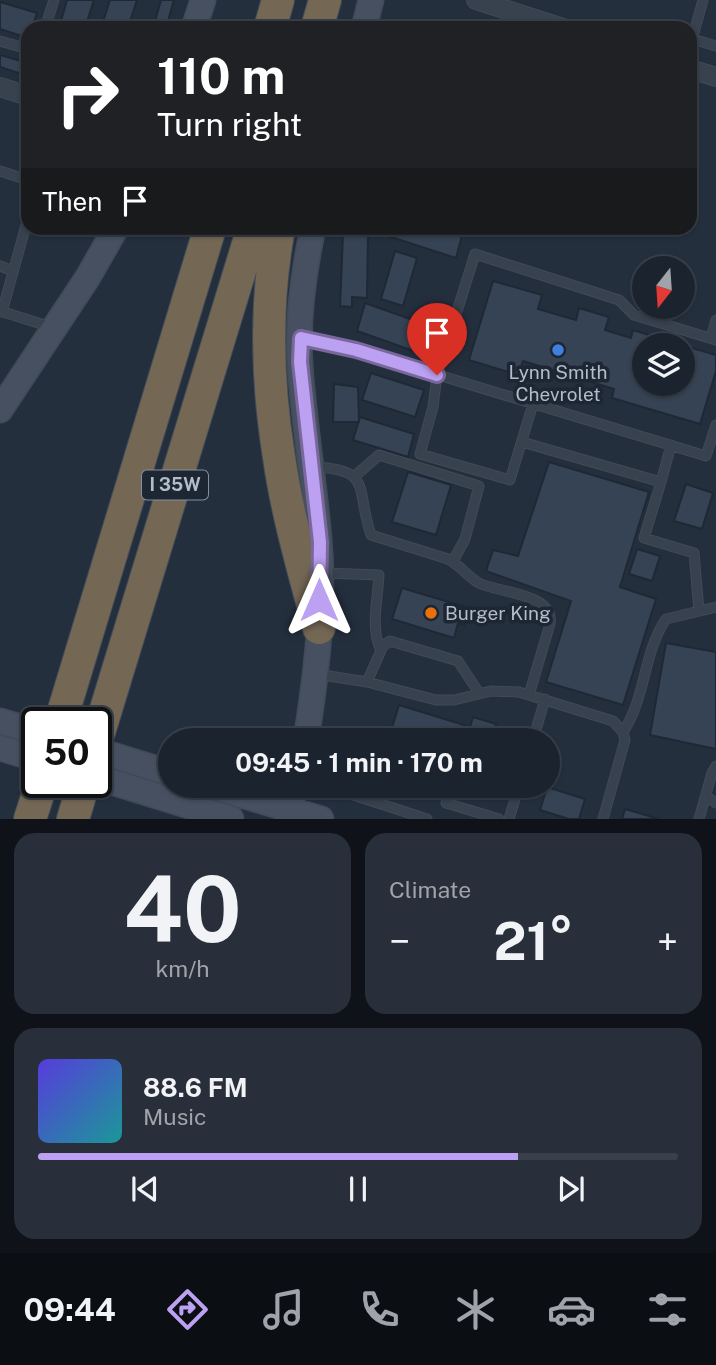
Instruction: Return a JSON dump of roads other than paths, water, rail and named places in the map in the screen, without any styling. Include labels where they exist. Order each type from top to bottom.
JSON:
[{"type":"highway","points":[[272,21],[278,0]]},
{"type":"highway","points":[[319,21],[325,0]]},
{"type":"highway","name":"I 35W","points":[[65,707],[208,235]]},
{"type":"highway","name":"I 35W","points":[[107,707],[251,235]]},
{"type":"highway","points":[[278,235],[271,288],[273,411],[281,468],[319,628]]},
{"type":"highway","points":[[30,819],[37,798]]},
{"type":"highway","points":[[73,819],[82,798]]},
{"type":"main road","points":[[196,21],[203,0]]},
{"type":"main road","points":[[366,21],[371,0]]},
{"type":"main road","points":[[0,410],[88,277],[112,235]]},
{"type":"main road","points":[[308,728],[319,628],[320,542],[300,362],[303,290],[312,235]]},
{"type":"main road","points":[[0,721],[21,727]]},
{"type":"main road","points":[[0,748],[21,754]]},
{"type":"main road","points":[[112,755],[158,769]]},
{"type":"main road","points":[[112,787],[172,800],[230,819]]},
{"type":"main road","points":[[245,798],[288,814],[321,819]]},
{"type":"street","points":[[476,0],[523,21]]},
{"type":"street","points":[[697,71],[716,77]]},
{"type":"street","points":[[0,86],[21,94]]},
{"type":"lane","points":[[47,21],[54,0]]},
{"type":"lane","points":[[697,22],[703,0]]},
{"type":"lane","points":[[0,41],[21,47]]},
{"type":"lane","points":[[697,44],[716,46]]},
{"type":"lane","points":[[0,171],[21,178]]},
{"type":"lane","points":[[23,235],[1,312],[53,327]]},
{"type":"lane","points":[[533,404],[510,480],[420,454],[433,407],[437,375],[475,254],[619,300],[634,315],[714,339],[716,320]]},
{"type":"lane","points":[[0,267],[13,271]]},
{"type":"lane","points":[[301,338],[356,350],[711,458],[716,425]]},
{"type":"lane","points":[[522,442],[661,482]]},
{"type":"lane","points":[[671,444],[644,538],[694,553],[699,611]]},
{"type":"lane","points":[[355,476],[379,455],[479,486],[464,539],[453,561]]},
{"type":"lane","points":[[311,467],[343,470],[355,476],[371,535],[453,561],[478,582],[540,603],[550,613],[550,624],[529,695]]},
{"type":"lane","points":[[319,573],[379,575],[376,642],[381,650]]},
{"type":"lane","points":[[623,732],[634,717],[657,632],[666,619],[716,607]]},
{"type":"lane","points":[[367,682],[381,650],[390,641],[457,661],[480,693]]},
{"type":"lane","points":[[315,674],[367,682],[436,700],[454,700],[506,690],[605,718],[619,726],[623,732],[624,749],[603,819]]},
{"type":"lane","points":[[537,728],[545,699]]},
{"type":"lane","points":[[699,819],[716,766]]},
{"type":"lane","points":[[706,796],[716,803]]},
{"type":"lane","points":[[362,798],[427,819]]},
{"type":"lane","points":[[509,819],[515,798]]},
{"type":"lane","points":[[446,803],[499,819]]},
{"type":"place","name":"Lynn Smith Chevrolet","points":[[558,350]]},
{"type":"place","name":"Burger King","points":[[431,613]]}]
